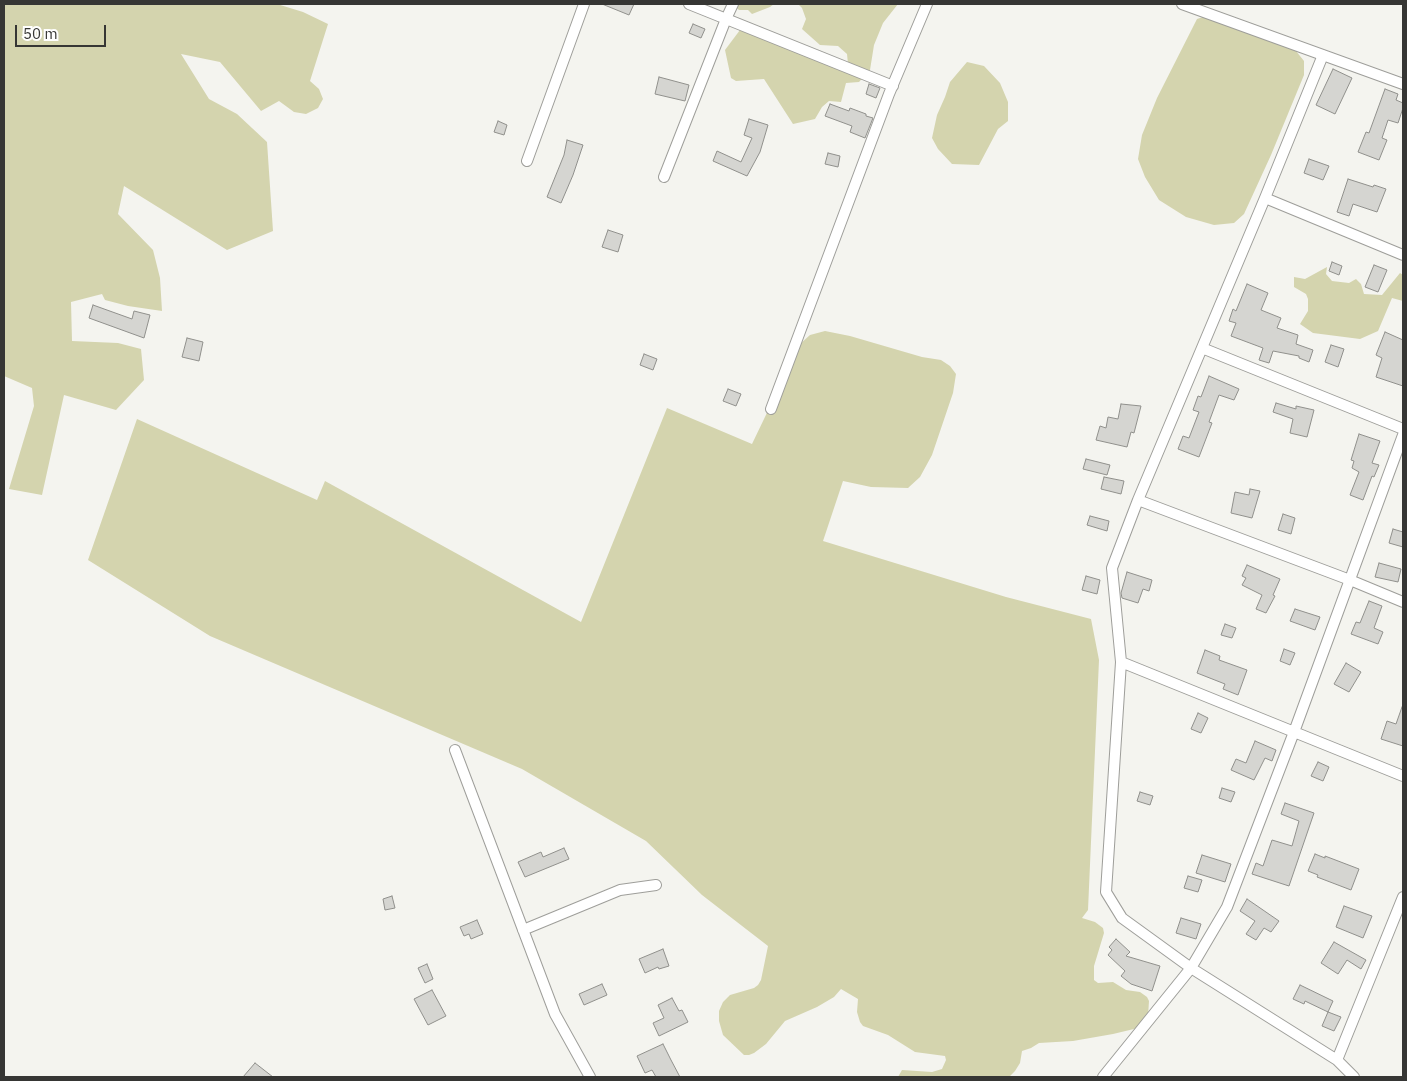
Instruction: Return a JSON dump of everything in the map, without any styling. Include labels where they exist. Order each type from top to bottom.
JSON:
[{"type":"street","points":[[527,161],[584,4]]},
{"type":"street","points":[[689,4],[893,86]]},
{"type":"street","points":[[664,177],[726,19],[734,4]]},
{"type":"street","points":[[771,409],[893,86],[927,4]]},
{"type":"street","points":[[1182,4],[1403,84]]},
{"type":"street","points":[[1323,55],[1138,500],[1112,568],[1121,662],[1106,892],[1122,918],[1191,968],[1337,1060],[1354,1077]]},
{"type":"street","points":[[1265,198],[1403,255]]},
{"type":"street","points":[[1202,348],[1403,429]]},
{"type":"street","points":[[1103,1077],[1191,968],[1227,907],[1294,732],[1403,435]]},
{"type":"street","points":[[1138,500],[1403,602]]},
{"type":"street","points":[[1121,662],[1403,776]]},
{"type":"street","points":[[454,750],[555,1014],[590,1077]]},
{"type":"street","points":[[523,930],[620,890],[656,885]]},
{"type":"street","points":[[1337,1060],[1403,897]]},
{"type":"green space","points":[[4,4],[277,4],[303,12],[328,24],[310,81],[319,89],[323,99],[318,108],[306,114],[294,112],[279,101],[261,111],[220,62],[181,54],[209,99],[237,114],[267,142],[273,231],[227,250],[124,186],[118,214],[153,250],[160,278],[162,311],[128,306],[105,300],[102,294],[71,302],[72,341],[118,343],[141,349],[144,380],[116,410],[64,395],[42,495],[9,489],[34,406],[32,388],[4,376]]},
{"type":"green space","points":[[732,4],[774,4],[752,14],[748,10],[739,10]]},
{"type":"green space","points":[[798,4],[898,4],[883,23],[874,45],[870,70],[859,82],[846,83],[841,102],[829,101],[822,107],[815,119],[793,124],[764,79],[736,81],[731,78],[725,50],[743,26],[848,64],[847,54],[838,46],[820,45],[802,29],[806,19],[802,8]]},
{"type":"green space","points":[[1203,17],[1273,40],[1296,51],[1304,61],[1304,75],[1271,155],[1244,214],[1234,223],[1214,225],[1186,217],[1159,200],[1145,177],[1138,159],[1142,135],[1157,98],[1197,19]]},
{"type":"green space","points":[[967,62],[984,66],[1000,83],[1008,102],[1008,121],[998,129],[979,165],[952,164],[938,149],[932,138],[937,115],[950,82]]},
{"type":"green space","points":[[1327,267],[1326,274],[1332,281],[1349,283],[1356,279],[1361,284],[1364,294],[1382,295],[1400,273],[1403,275],[1403,301],[1392,298],[1378,331],[1360,339],[1313,333],[1300,324],[1308,311],[1308,299],[1306,294],[1294,287],[1294,277],[1305,279]]},
{"type":"green space","points":[[825,331],[850,336],[922,357],[941,360],[950,366],[956,374],[953,393],[932,455],[920,477],[908,488],[871,487],[843,481],[823,541],[1006,597],[1091,619],[1099,660],[1088,910],[1082,918],[1095,922],[1103,928],[1104,933],[1094,966],[1094,980],[1098,983],[1113,982],[1126,990],[1140,992],[1149,1001],[1148,1016],[1138,1028],[1073,1041],[1039,1043],[1022,1051],[1020,1063],[1009,1077],[898,1077],[902,1070],[932,1072],[942,1069],[946,1060],[945,1056],[915,1052],[888,1035],[863,1026],[857,1012],[858,999],[841,989],[834,997],[817,1007],[785,1021],[766,1044],[754,1053],[744,1055],[723,1035],[719,1021],[719,1011],[723,1002],[730,995],[758,985],[761,980],[768,946],[702,895],[646,841],[522,769],[210,636],[88,560],[137,419],[317,500],[325,481],[581,622],[667,408],[752,444],[800,344],[810,335]]},
{"type":"building","points":[[602,4],[634,4],[629,15]]},
{"type":"building","points":[[693,24],[705,29],[701,38],[689,33]]},
{"type":"building","points":[[1333,69],[1352,78],[1335,114],[1316,105]]},
{"type":"building","points":[[659,77],[689,85],[685,101],[655,94]]},
{"type":"building","points":[[869,84],[880,88],[876,98],[866,94]]},
{"type":"building","points":[[1385,89],[1398,94],[1396,100],[1403,103],[1403,108],[1398,123],[1388,120],[1382,138],[1387,140],[1379,160],[1358,152],[1366,132],[1369,133]]},
{"type":"building","points":[[830,104],[849,111],[850,108],[873,118],[865,138],[850,132],[852,126],[825,116]]},
{"type":"building","points":[[749,119],[768,125],[760,152],[747,176],[713,161],[717,151],[741,162],[752,138],[744,135]]},
{"type":"building","points":[[498,121],[507,125],[504,135],[494,132]]},
{"type":"building","points":[[567,140],[583,145],[561,203],[547,197],[564,155]]},
{"type":"building","points":[[828,153],[840,156],[838,167],[825,164]]},
{"type":"building","points":[[1309,159],[1329,166],[1323,180],[1304,173]]},
{"type":"building","points":[[1348,179],[1386,189],[1377,212],[1353,204],[1349,216],[1337,212]]},
{"type":"building","points":[[608,230],[623,235],[618,252],[602,247]]},
{"type":"building","points":[[1332,262],[1342,266],[1339,275],[1329,271]]},
{"type":"building","points":[[1374,265],[1387,270],[1378,292],[1365,287]]},
{"type":"building","points":[[1247,284],[1268,293],[1261,310],[1281,318],[1277,328],[1298,335],[1296,344],[1313,350],[1309,362],[1299,358],[1299,356],[1273,351],[1269,363],[1259,360],[1263,348],[1231,336],[1236,323],[1229,321],[1233,309],[1236,311]]},
{"type":"building","points":[[93,305],[132,319],[134,311],[150,315],[144,338],[89,318]]},
{"type":"building","points":[[1385,332],[1403,340],[1403,386],[1376,377],[1382,358],[1376,355]]},
{"type":"building","points":[[187,338],[203,342],[199,361],[182,357]]},
{"type":"building","points":[[1331,345],[1344,349],[1338,367],[1325,362]]},
{"type":"building","points":[[644,354],[657,359],[653,370],[640,365]]},
{"type":"building","points":[[1209,376],[1239,389],[1234,400],[1219,395],[1209,422],[1212,423],[1199,457],[1178,449],[1183,436],[1189,438],[1199,412],[1193,410],[1198,396],[1201,397]]},
{"type":"building","points":[[728,389],[741,394],[736,406],[723,401]]},
{"type":"building","points":[[1276,403],[1296,409],[1296,406],[1314,410],[1307,437],[1290,433],[1293,419],[1273,412]]},
{"type":"building","points":[[1121,404],[1141,406],[1134,433],[1131,432],[1127,447],[1096,440],[1100,426],[1106,428],[1108,417],[1118,419]]},
{"type":"building","points":[[1359,434],[1380,441],[1372,463],[1379,465],[1374,477],[1372,476],[1363,500],[1350,495],[1359,472],[1352,468],[1354,461],[1351,460]]},
{"type":"building","points":[[1086,459],[1110,465],[1107,475],[1083,469]]},
{"type":"building","points":[[1104,477],[1124,481],[1121,494],[1101,489]]},
{"type":"building","points":[[1250,489],[1260,491],[1252,518],[1231,513],[1235,492],[1249,495]]},
{"type":"building","points":[[1283,514],[1295,518],[1291,534],[1278,530]]},
{"type":"building","points":[[1090,516],[1109,521],[1107,531],[1087,525]]},
{"type":"building","points":[[1393,529],[1403,532],[1403,547],[1389,543]]},
{"type":"building","points":[[1379,563],[1401,569],[1398,582],[1375,577]]},
{"type":"building","points":[[1247,565],[1280,579],[1273,595],[1275,596],[1266,613],[1256,609],[1262,595],[1242,585],[1246,578],[1242,576]]},
{"type":"building","points":[[1127,572],[1152,580],[1149,591],[1143,589],[1138,603],[1122,598],[1121,593]]},
{"type":"building","points":[[1086,576],[1100,580],[1097,594],[1082,590]]},
{"type":"building","points":[[1369,601],[1382,606],[1374,628],[1383,632],[1378,644],[1351,634],[1356,622],[1360,623]]},
{"type":"building","points":[[1295,609],[1320,617],[1315,630],[1290,621]]},
{"type":"building","points":[[1225,624],[1236,628],[1232,638],[1221,635]]},
{"type":"building","points":[[1284,649],[1295,653],[1290,665],[1280,661]]},
{"type":"building","points":[[1205,650],[1220,656],[1219,660],[1247,670],[1238,695],[1223,689],[1225,684],[1197,673]]},
{"type":"building","points":[[1346,663],[1361,672],[1349,692],[1334,684]]},
{"type":"building","points":[[1402,707],[1403,746],[1381,739],[1387,721],[1396,724]]},
{"type":"building","points":[[1198,713],[1208,718],[1201,733],[1191,729]]},
{"type":"building","points":[[1255,741],[1276,750],[1272,761],[1265,758],[1254,780],[1231,770],[1236,759],[1246,763]]},
{"type":"building","points":[[1318,762],[1329,767],[1323,781],[1311,776]]},
{"type":"building","points":[[1222,788],[1235,792],[1231,802],[1219,798]]},
{"type":"building","points":[[1140,792],[1153,796],[1150,805],[1137,801]]},
{"type":"building","points":[[1285,803],[1314,813],[1289,886],[1252,874],[1256,863],[1263,866],[1272,840],[1292,846],[1299,821],[1281,814]]},
{"type":"building","points":[[564,848],[569,859],[525,877],[518,862],[541,852],[543,857]]},
{"type":"building","points":[[1315,854],[1359,869],[1351,890],[1317,877],[1318,875],[1308,871]]},
{"type":"building","points":[[1202,855],[1231,864],[1225,882],[1196,873]]},
{"type":"building","points":[[1188,876],[1202,880],[1198,892],[1184,888]]},
{"type":"building","points":[[392,896],[395,908],[385,910],[383,899]]},
{"type":"building","points":[[1247,899],[1279,921],[1271,932],[1264,928],[1256,940],[1246,934],[1255,921],[1240,911]]},
{"type":"building","points":[[1344,906],[1372,916],[1363,938],[1336,927]]},
{"type":"building","points":[[1181,918],[1201,924],[1196,939],[1176,933]]},
{"type":"building","points":[[477,920],[483,934],[471,939],[469,934],[464,936],[460,927]]},
{"type":"building","points":[[1116,939],[1130,952],[1126,956],[1160,966],[1152,991],[1131,984],[1121,976],[1125,971],[1108,955],[1112,950],[1109,947]]},
{"type":"building","points":[[1334,942],[1366,960],[1361,969],[1347,960],[1338,974],[1321,963]]},
{"type":"building","points":[[663,949],[669,966],[659,969],[658,967],[645,973],[639,959]]},
{"type":"building","points":[[427,964],[433,979],[425,983],[418,968]]},
{"type":"building","points":[[602,984],[607,995],[584,1005],[579,994]]},
{"type":"building","points":[[1300,985],[1333,1001],[1328,1012],[1305,1001],[1304,1004],[1293,999]]},
{"type":"building","points":[[432,990],[446,1016],[428,1025],[414,999]]},
{"type":"building","points":[[672,998],[679,1011],[682,1010],[688,1022],[659,1036],[653,1023],[664,1018],[658,1005]]},
{"type":"building","points":[[1328,1012],[1341,1017],[1334,1031],[1322,1026]]},
{"type":"building","points":[[663,1044],[680,1077],[656,1077],[652,1070],[645,1073],[637,1056]]},
{"type":"building","points":[[255,1063],[273,1077],[243,1077]]}]
